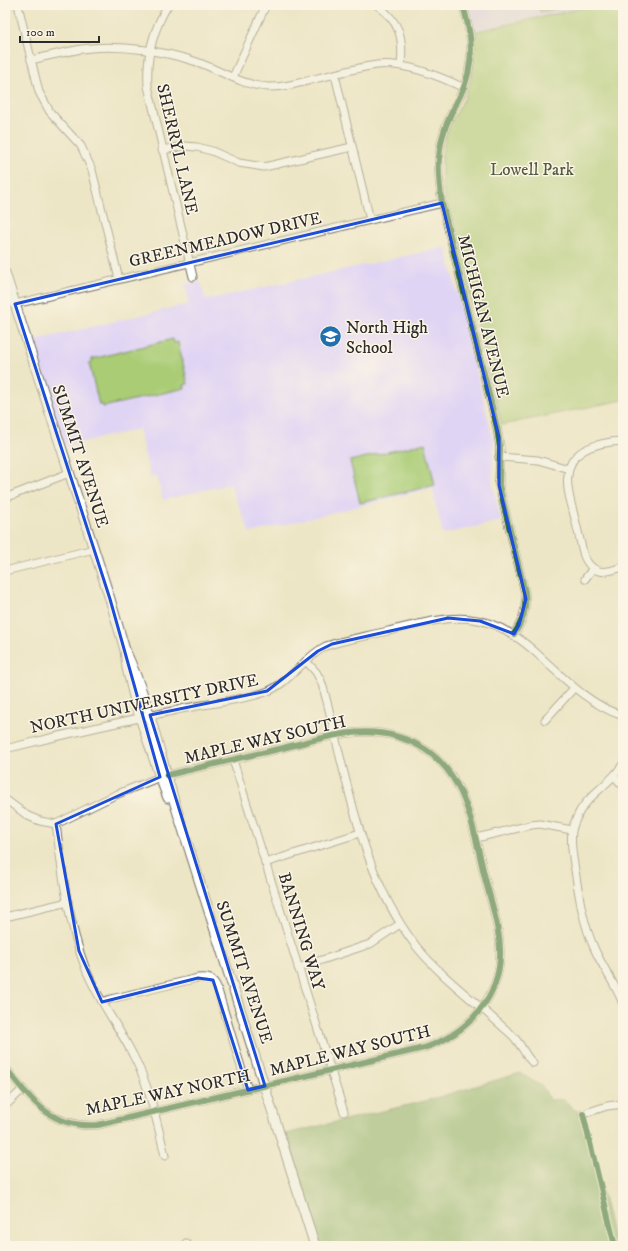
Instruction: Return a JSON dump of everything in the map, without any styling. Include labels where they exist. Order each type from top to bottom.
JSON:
[{"type":"main road","name":"SUMMIT AVENUE","points":[[5,272],[11,302],[94,549],[125,650],[132,667],[163,776],[180,822],[315,1246]]},
{"type":"street","points":[[18,5],[37,84],[45,104],[76,140],[90,162],[119,280]]},
{"type":"street","name":"SHERRYL LANE","points":[[168,5],[158,25],[150,52],[147,78],[162,150],[193,277]]},
{"type":"street","points":[[233,77],[266,5]]},
{"type":"street","points":[[377,5],[390,16],[398,29],[402,46],[401,66]]},
{"type":"street","name":"MICHIGAN AVENUE","points":[[463,5],[469,29],[471,52],[469,70],[464,88],[445,128],[440,147],[438,172],[442,203],[497,427],[499,438],[499,479],[501,493],[526,599],[524,616],[514,634]]},
{"type":"street","points":[[31,60],[89,48],[118,47],[194,61],[254,85],[273,87],[285,86],[376,65],[401,66],[425,73],[464,88]]},
{"type":"street","points":[[335,75],[370,220]]},
{"type":"street","points":[[162,150],[185,146],[197,147],[212,151],[239,163],[264,167],[274,166],[352,147]]},
{"type":"street","name":"GREENMEADOW DRIVE","points":[[11,302],[119,280],[442,203]]},
{"type":"street","points":[[623,441],[595,445],[585,449],[576,456],[569,469],[567,481],[584,556],[587,562],[593,568],[601,572],[608,572],[623,567]]},
{"type":"street","points":[[499,457],[538,460],[569,469]]},
{"type":"street","points":[[5,498],[69,473]]},
{"type":"street","points":[[5,571],[94,549]]},
{"type":"street","points":[[585,579],[593,568]]},
{"type":"street","name":"NORTH UNIVERSITY DRIVE","points":[[5,749],[145,716],[226,701],[267,691],[280,684],[322,648],[332,644],[442,619],[459,618],[493,624],[514,634],[574,688],[598,704],[623,716]]},
{"type":"street","points":[[306,661],[316,672],[321,681],[360,834],[376,877],[387,901],[400,924],[428,958],[443,974],[518,1041],[531,1061]]},
{"type":"street","points":[[545,720],[574,688]]},
{"type":"street","name":"MAPLE WAY SOUTH","points":[[56,824],[115,795],[163,776],[335,736],[364,731],[379,732],[401,737],[415,743],[446,767],[458,785],[464,798],[476,838],[495,919],[500,951],[495,981],[482,1008],[461,1030],[436,1044],[265,1086]]},
{"type":"street","name":"BANNING WAY","points":[[233,760],[344,1112]]},
{"type":"street","points":[[623,764],[614,776],[585,803],[572,830],[572,852],[578,891],[586,927],[600,962],[623,1004]]},
{"type":"street","points":[[614,776],[623,786]]},
{"type":"street","points":[[5,800],[28,816],[40,821],[56,824],[68,902],[80,951],[90,979],[134,1055],[146,1084],[165,1156]]},
{"type":"street","points":[[476,838],[530,824],[540,824],[572,830]]},
{"type":"street","points":[[265,863],[360,834]]},
{"type":"street","points":[[5,917],[68,902]]},
{"type":"street","points":[[298,968],[370,944],[400,924]]},
{"type":"street","points":[[102,1002],[198,978],[210,978],[217,987],[248,1090]]},
{"type":"street","name":"MAPLE WAY NORTH","points":[[5,1067],[36,1104],[49,1114],[74,1125],[87,1126],[98,1125],[265,1086]]},
{"type":"street","points":[[5,1106],[23,1089]]},
{"type":"street","points":[[583,1114],[607,1106],[623,1104]]},
{"type":"highlighted area","points":[[442,203],[499,437],[499,485],[526,599],[519,625],[514,634],[480,621],[448,618],[332,644],[318,651],[267,691],[150,715],[265,1086],[248,1090],[213,980],[198,978],[102,1002],[79,951],[56,824],[160,777],[110,599],[15,304]]},
{"type":"shaded area","points":[[467,5],[596,5],[473,32]]},
{"type":"shaded area","points":[[446,247],[494,443],[492,482],[501,521],[443,534],[432,488],[250,533],[230,484],[163,500],[157,476],[150,478],[139,429],[65,446],[32,341],[189,304],[185,284],[200,281],[206,300]]},
{"type":"green space","points":[[538,5],[560,5],[560,8],[540,12]]},
{"type":"green space","name":"Lowell Park","points":[[596,5],[623,5],[623,400],[502,425],[442,184],[442,154],[446,136],[450,125],[464,99],[471,80],[474,53],[473,32]]},
{"type":"green space","points":[[173,339],[174,343],[178,342],[188,384],[184,385],[185,388],[103,407],[102,404],[99,405],[89,363],[92,362],[92,359]]},
{"type":"green space","points":[[425,443],[435,485],[360,503],[350,461]]},
{"type":"green space","points":[[520,1073],[543,1087],[550,1100],[564,1099],[575,1110],[583,1114],[615,1246],[320,1246],[285,1134],[425,1101]]},
{"type":"cycle path","points":[[463,5],[470,40],[471,55],[469,70],[460,96],[445,127],[440,148],[439,180],[442,203],[497,427],[500,447],[499,485],[525,592],[524,614],[514,634]]},
{"type":"cycle path","points":[[5,1067],[33,1101],[55,1117],[67,1122],[82,1125],[98,1125],[424,1048],[440,1042],[467,1023],[479,1011],[488,998],[495,983],[499,966],[500,949],[496,919],[467,807],[459,788],[448,771],[435,757],[417,745],[395,736],[381,733],[351,733],[322,738],[167,775]]},
{"type":"cycle path","points":[[583,1114],[615,1246]]},
{"type":"place","name":"North High School","points":[[330,337]]}]
